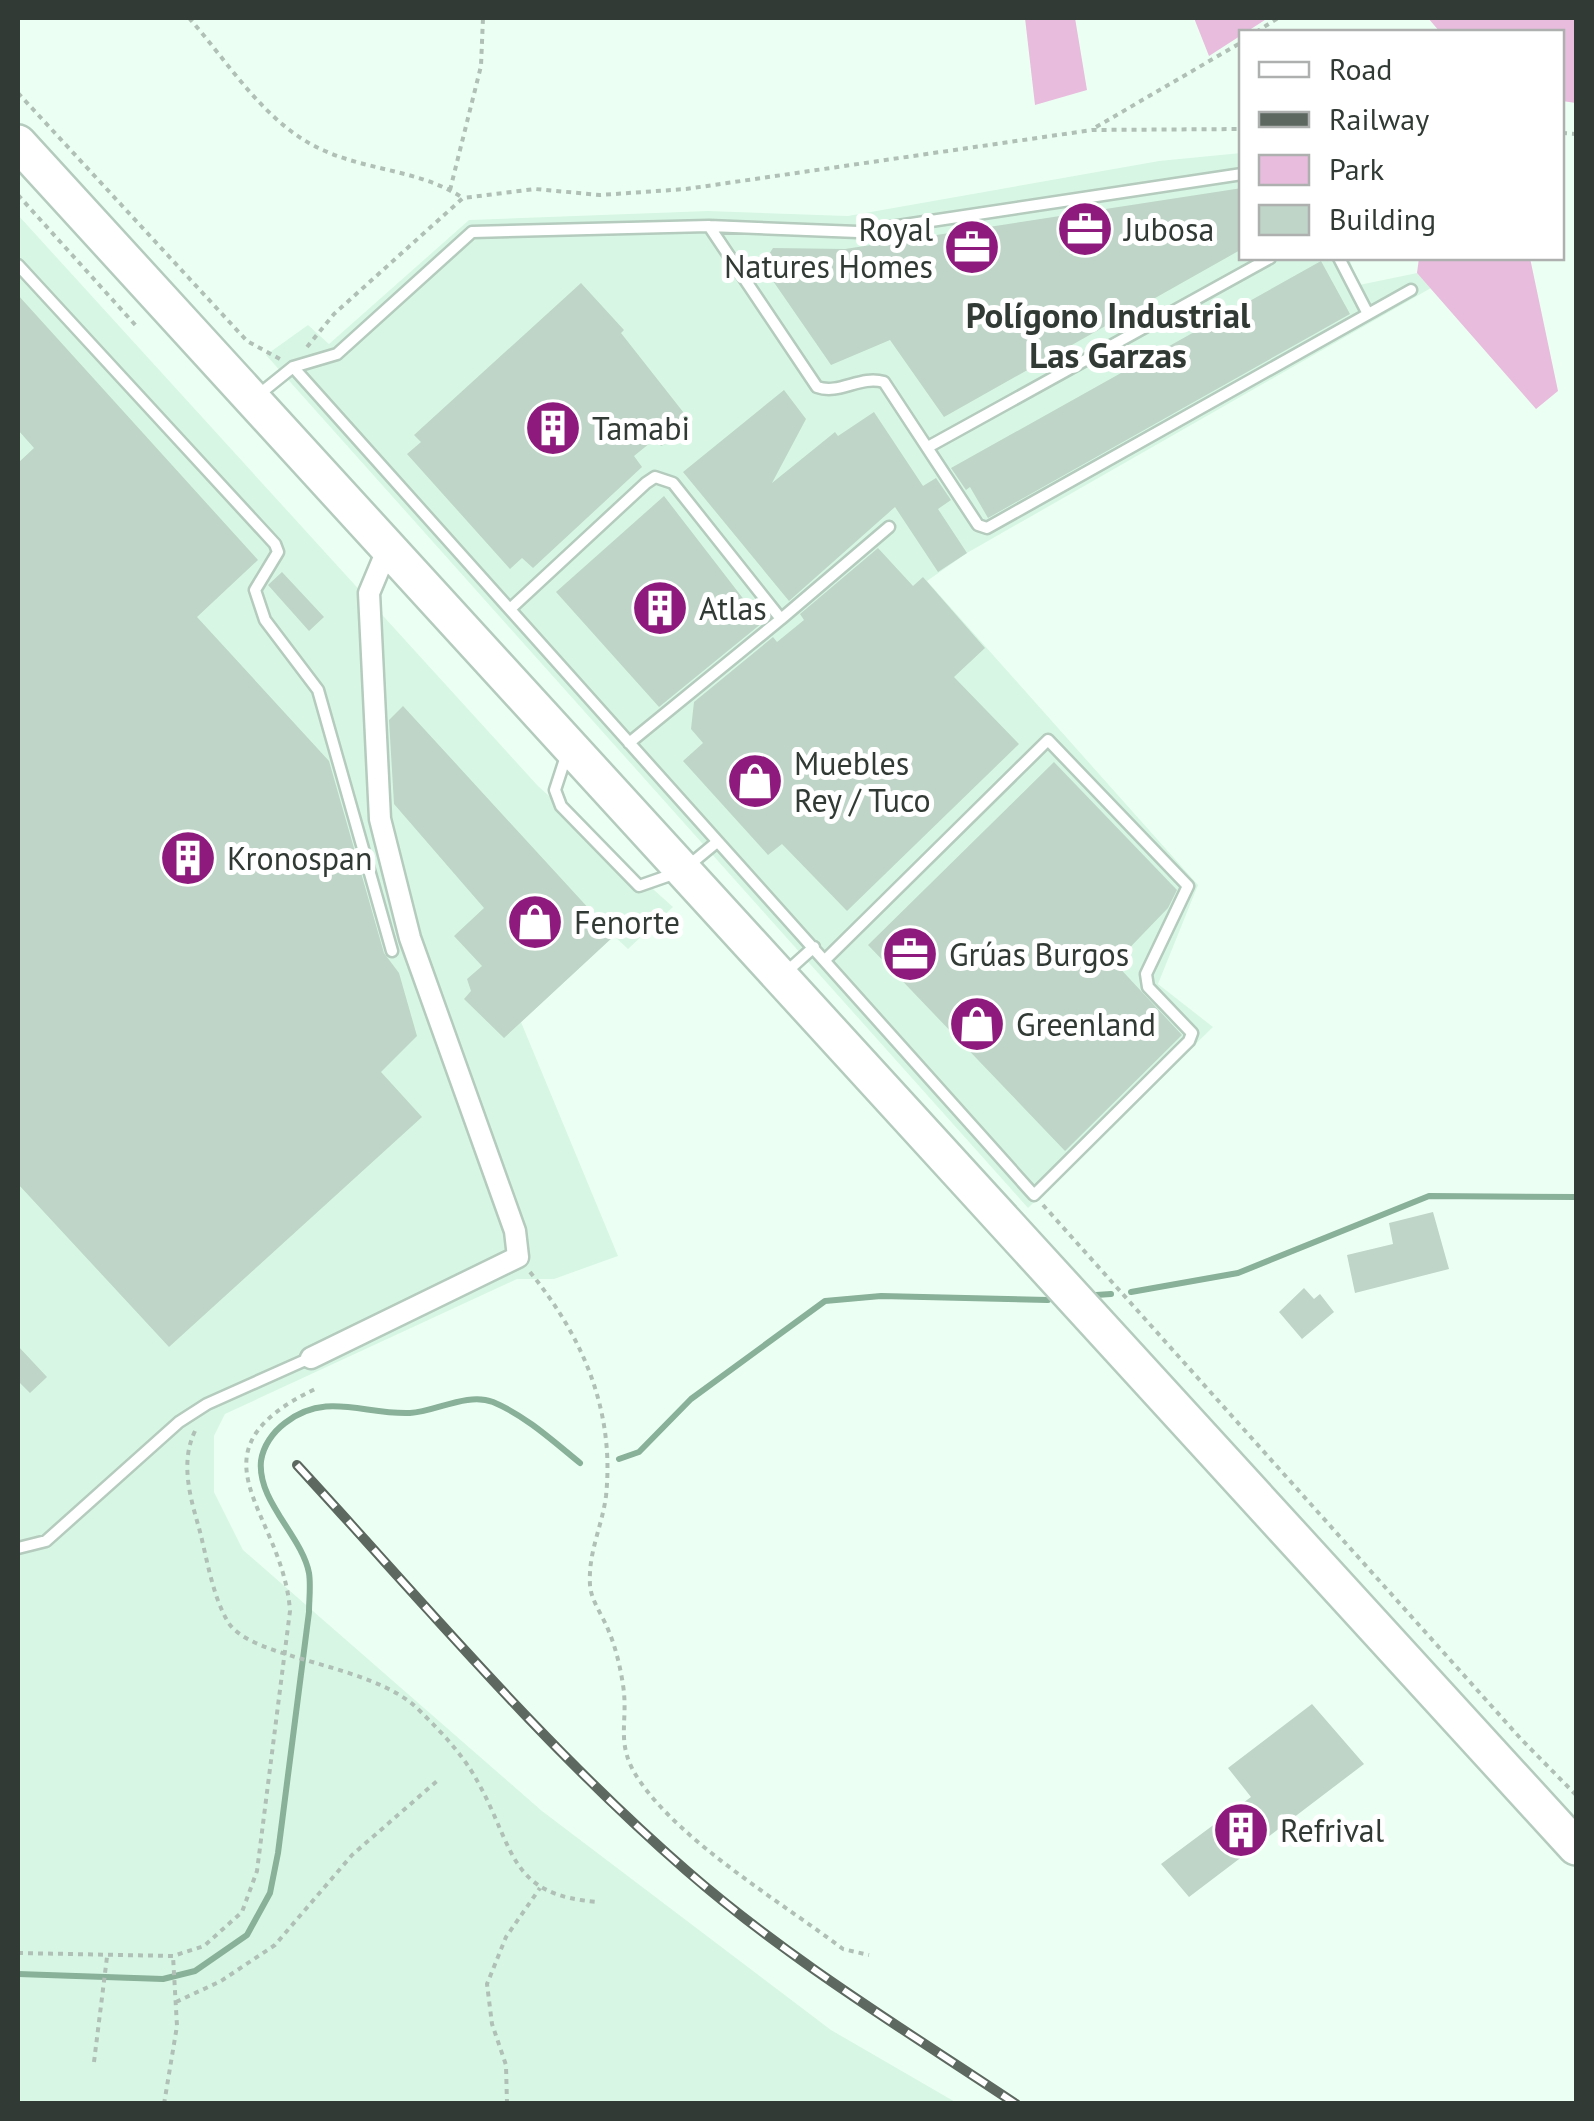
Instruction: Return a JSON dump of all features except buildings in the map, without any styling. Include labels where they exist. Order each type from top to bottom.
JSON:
[{"type":"highway","points":[[18,143],[386,550],[1576,1847]]},
{"type":"street","points":[[311,1358],[518,1256],[515,1231],[410,938],[380,819],[369,594],[386,550]]},
{"type":"lane","points":[[252,400],[293,367],[338,354],[472,232],[709,226],[858,232],[1239,174]]},
{"type":"lane","points":[[709,226],[817,387],[829,391],[858,380],[884,382],[978,525],[987,528],[1411,290]]},
{"type":"lane","points":[[928,448],[1266,260]]},
{"type":"lane","points":[[1340,260],[1368,314]]},
{"type":"lane","points":[[18,266],[275,544],[278,552],[255,590],[265,620],[318,690],[392,951]]},
{"type":"lane","points":[[293,367],[1034,1194],[1189,1041],[1192,1033],[1148,986],[1146,974],[1188,886],[1048,740],[825,960]]},
{"type":"lane","points":[[510,609],[655,477],[673,483],[781,619]]},
{"type":"lane","points":[[629,743],[889,527]]},
{"type":"lane","points":[[682,871],[717,842]]},
{"type":"lane","points":[[779,978],[814,948]]},
{"type":"lane","points":[[18,1548],[46,1540],[179,1422],[207,1404],[311,1358]]},
{"type":"path","points":[[189,18],[292,134],[328,153],[416,175],[463,198]]},
{"type":"path","points":[[450,190],[482,66],[483,18]]},
{"type":"path","points":[[1092,130],[1239,44]]},
{"type":"path","points":[[18,93],[247,341],[293,367],[334,314],[463,198],[535,189],[600,195],[686,188],[1092,130],[1239,129]]},
{"type":"path","points":[[18,195],[138,328]]},
{"type":"path","points":[[1034,1194],[1416,1623],[1576,1795]]},
{"type":"path","points":[[518,1256],[562,1311],[590,1364],[602,1418],[606,1496],[589,1558],[590,1592],[620,1665],[625,1697],[620,1736],[630,1765],[660,1808],[704,1844],[843,1949],[869,1955]]},
{"type":"path","points":[[18,1953],[172,1956],[204,1946],[226,1929],[252,1894],[288,1654],[290,1611],[288,1577],[247,1481],[248,1444],[261,1422],[315,1389]]},
{"type":"path","points":[[207,1404],[190,1440],[190,1494],[219,1600],[234,1631],[252,1644],[313,1659],[376,1681],[400,1696],[455,1746],[481,1788],[498,1832],[524,1872],[540,1888],[563,1900],[600,1902]]},
{"type":"path","points":[[176,2002],[221,1981],[275,1945],[352,1855],[437,1781]]},
{"type":"path","points":[[507,2104],[506,2065],[492,2024],[487,1984],[506,1938],[540,1888]]},
{"type":"path","points":[[164,2104],[177,2026],[172,1956]]},
{"type":"path","points":[[94,2062],[108,1957]]},
{"type":"shaded area","points":[[1239,153],[1239,260],[1350,260],[1359,285],[1417,273],[1431,288],[967,553],[927,581],[1198,885],[1158,984],[1213,1027],[1028,1208],[266,355],[308,325],[329,344],[469,220],[708,211],[848,216],[1159,161]]},
{"type":"shaded area","points":[[18,215],[538,786],[673,907],[628,949],[614,936],[521,1022],[618,1256],[554,1279],[517,1279],[225,1414],[214,1436],[214,1492],[243,1550],[542,1811],[831,2030],[957,2103],[18,2103]]},
{"type":"green space","points":[[1025,18],[1075,18],[1087,90],[1035,105]]},
{"type":"green space","points":[[1194,18],[1268,18],[1249,30],[1239,30],[1239,37],[1209,56]]},
{"type":"green space","points":[[1428,18],[1576,18],[1576,103],[1564,101],[1564,30],[1438,30]]},
{"type":"green space","points":[[1419,260],[1530,260],[1558,391],[1536,409],[1417,273]]},
{"type":"waterway","points":[[1131,1292],[1238,1273],[1429,1196],[1576,1197]]},
{"type":"waterway","points":[[1096,1295],[1111,1294]]},
{"type":"waterway","points":[[619,1459],[639,1452],[691,1399],[825,1301],[881,1296],[1048,1300]]},
{"type":"waterway","points":[[18,1974],[163,1979],[195,1971],[247,1935],[270,1893],[310,1587],[305,1559],[273,1504],[262,1476],[264,1450],[281,1427],[315,1408],[410,1413],[483,1400],[528,1422],[580,1463]]},
{"type":"railway","points":[[297,1465],[535,1725],[687,1871],[806,1964],[1016,2104]]},
{"type":"place","name":"Jubosa","points":[[1085,229]]},
{"type":"place","name":"Royal Natures Homes","points":[[972,247]]},
{"type":"place","name":"Tamabi","points":[[553,428]]},
{"type":"place","name":"Atlas","points":[[660,608]]},
{"type":"place","name":"Muebles Rey / Tuco","points":[[755,781]]},
{"type":"place","name":"Kronospan","points":[[188,858]]},
{"type":"place","name":"Fenorte","points":[[535,922]]},
{"type":"place","name":"Grúas Burgos","points":[[910,954]]},
{"type":"place","name":"Greenland","points":[[977,1024]]},
{"type":"place","name":"Refrival","points":[[1241,1830]]},
{"type":"district","name":"Polígono Industrial Las Garzas","points":[[1108,335]]}]
